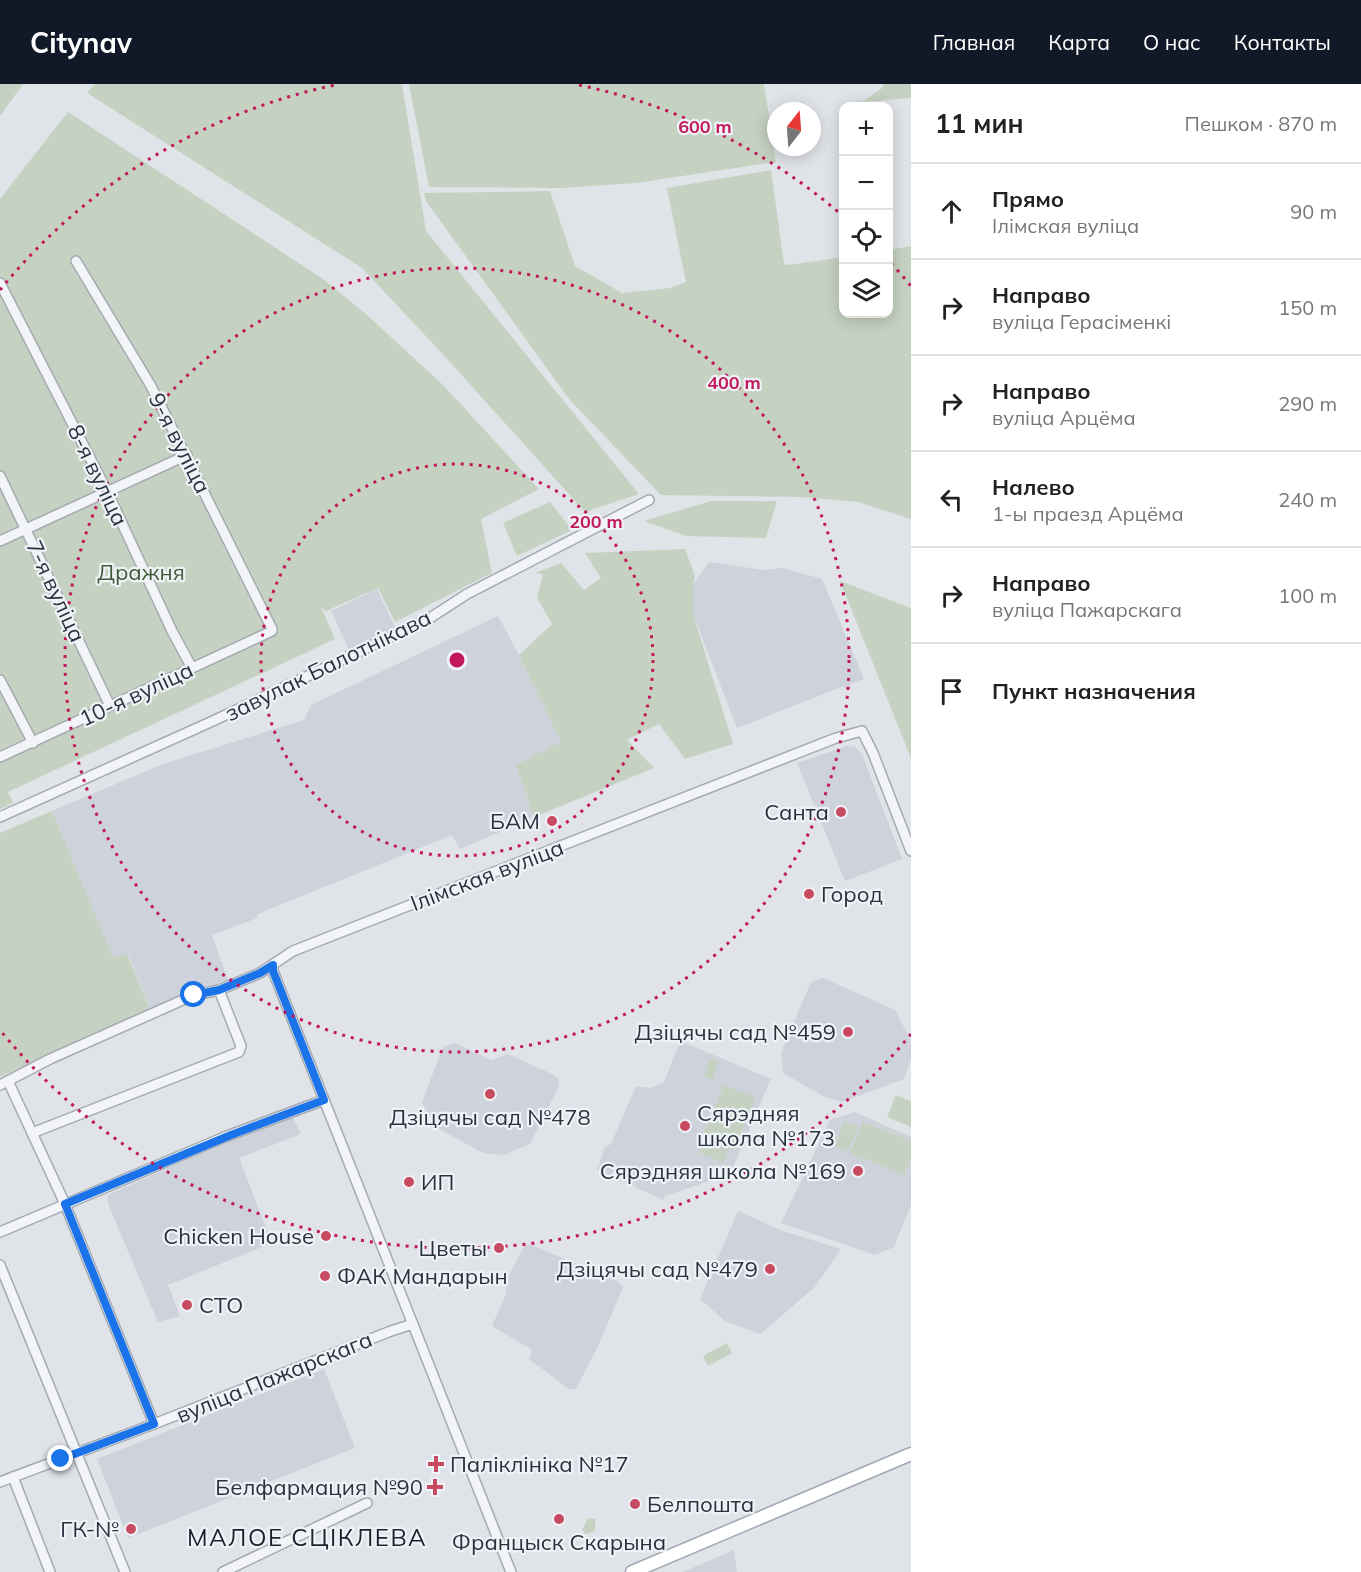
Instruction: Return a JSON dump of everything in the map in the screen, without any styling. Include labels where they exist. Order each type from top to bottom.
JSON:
[{"type":"main road","points":[[632,1572],[911,1455]]},
{"type":"street","name":"9-я вуліца","points":[[76,261],[152,386],[272,631]]},
{"type":"street","name":"8-я вуліца","points":[[0,284],[107,490],[172,631],[192,668]]},
{"type":"street","points":[[0,541],[187,455]]},
{"type":"street","name":"7-я вуліца","points":[[0,476],[110,706]]},
{"type":"street","name":"завулак Балотнікава","points":[[0,817],[215,720],[430,618],[466,594],[649,500]]},
{"type":"street","name":"10-я вуліца","points":[[0,757],[272,631]]},
{"type":"street","points":[[0,680],[33,743]]},
{"type":"street","name":"Ілімская вуліца","points":[[4,1083],[50,1059],[194,995],[219,990],[260,973],[293,951],[836,738],[862,731],[911,850]]},
{"type":"street","points":[[273,965],[273,971],[511,1572]]},
{"type":"street","points":[[32,1133],[239,1052],[241,1046],[219,990]]},
{"type":"street","points":[[4,1083],[32,1133],[65,1204],[154,1424]]},
{"type":"street","points":[[0,1232],[231,1135],[324,1100]]},
{"type":"street","points":[[0,1265],[125,1572]]},
{"type":"street","name":"вуліца Пажарскага","points":[[0,1482],[413,1324]]},
{"type":"street","points":[[12,1477],[50,1572]]},
{"type":"street","points":[[223,1572],[367,1503]]},
{"type":"shaded area","points":[[709,562],[764,570],[782,568],[822,579],[864,679],[850,684],[851,689],[846,690],[844,686],[737,728],[693,614],[693,585]]},
{"type":"shaded area","points":[[377,589],[396,629],[349,650],[331,611]]},
{"type":"shaded area","points":[[498,616],[562,743],[516,765],[534,817],[460,849],[452,835],[260,913],[257,918],[212,935],[228,980],[218,983],[219,986],[213,988],[212,984],[150,1009],[128,954],[113,959],[52,811],[163,764],[304,720],[311,705]]},
{"type":"shaded area","points":[[847,746],[855,747],[862,754],[902,859],[845,881],[797,763]]},
{"type":"shaded area","name":"Дзіцячы сад №459","points":[[823,978],[895,1010],[911,1041],[911,1059],[904,1079],[842,1102],[825,1097],[783,1073],[781,1053],[811,982]]},
{"type":"shaded area","name":"Сярэдняя школа №173","points":[[680,1041],[771,1079],[730,1174],[665,1196],[664,1200],[597,1170],[605,1147],[611,1144],[636,1086],[650,1088],[664,1082]]},
{"type":"shaded area","name":"Дзіцячы сад №478","points":[[455,1043],[491,1060],[508,1054],[554,1075],[559,1080],[559,1086],[530,1144],[504,1155],[483,1153],[434,1126],[422,1102],[443,1047]]},
{"type":"shaded area","name":"Сярэдняя школа №169","points":[[855,1112],[911,1137],[911,1205],[894,1247],[875,1255],[781,1223],[830,1120]]},
{"type":"shaded area","points":[[292,1116],[301,1134],[239,1158],[272,1243],[168,1285],[180,1316],[158,1322],[108,1204],[108,1195],[215,1147]]},
{"type":"shaded area","name":"Дзіцячы сад №479","points":[[738,1211],[780,1230],[841,1249],[814,1288],[760,1334],[725,1321],[700,1299]]},
{"type":"shaded area","points":[[525,1244],[618,1282],[623,1287],[598,1346],[576,1389],[569,1389],[529,1359],[532,1350],[492,1326],[506,1294],[507,1279]]},
{"type":"shaded area","points":[[324,1369],[355,1448],[128,1538],[97,1459]]},
{"type":"shaded area","points":[[734,1550],[737,1572],[683,1572]]},
{"type":"green space","points":[[0,84],[23,84],[0,116]]},
{"type":"green space","points":[[95,84],[402,84],[426,231],[639,494],[585,512],[362,268],[87,93]]},
{"type":"green space","points":[[409,84],[764,84],[767,104],[767,156],[775,156],[776,162],[636,183],[562,188],[429,187]]},
{"type":"green space","points":[[884,84],[911,84],[911,98],[862,102],[881,89]]},
{"type":"green space","name":"Дражня","points":[[68,112],[323,279],[366,314],[443,385],[539,489],[481,519],[492,573],[395,622],[378,588],[326,611],[321,607],[335,639],[8,792],[13,803],[0,809],[0,199]]},
{"type":"green space","points":[[771,170],[784,264],[839,258],[839,318],[893,318],[893,249],[911,246],[911,519],[858,502],[802,497],[661,495],[569,399],[426,201],[424,193],[550,191],[575,266],[622,293],[670,288],[686,282],[667,188]]},
{"type":"green space","points":[[711,501],[777,501],[766,538],[686,536],[644,521]]},
{"type":"green space","points":[[550,502],[572,530],[517,556],[503,523]]},
{"type":"green space","points":[[685,549],[695,576],[693,614],[733,744],[685,759],[659,724],[627,740],[654,768],[534,817],[516,765],[561,742],[519,655],[552,624],[537,598],[543,574],[535,573],[561,563],[584,590],[601,578],[585,553]]},
{"type":"green space","points":[[840,581],[911,608],[911,758],[848,601]]},
{"type":"green space","points":[[52,811],[113,958],[127,954],[150,1009],[0,1077],[0,833]]},
{"type":"green space","points":[[711,1059],[719,1062],[712,1079],[704,1076]]},
{"type":"green space","points":[[724,1085],[756,1098],[733,1151],[702,1137]]},
{"type":"green space","points":[[896,1095],[911,1101],[911,1127],[887,1117]]},
{"type":"green space","points":[[844,1121],[858,1127],[848,1151],[835,1146]]},
{"type":"green space","points":[[863,1122],[911,1141],[911,1159],[904,1175],[850,1153]]},
{"type":"green space","points":[[705,1141],[729,1150],[723,1163],[700,1153]]},
{"type":"green space","points":[[727,1343],[732,1353],[708,1366],[703,1356]]},
{"type":"green space","points":[[588,1518],[595,1519],[595,1531],[586,1534],[582,1530]]},
{"type":"place","name":"Санта","points":[[841,812]]},
{"type":"place","name":"БАМ","points":[[552,821]]},
{"type":"place","name":"Город","points":[[809,894]]},
{"type":"place","name":"Дзіцячы сад №459","points":[[848,1032]]},
{"type":"place","name":"Дзіцячы сад №478","points":[[490,1094]]},
{"type":"place","name":"Сярэдняя школа №173","points":[[685,1126]]},
{"type":"place","name":"Сярэдняя школа №169","points":[[858,1171]]},
{"type":"place","name":"ИП","points":[[409,1182]]},
{"type":"place","name":"Chicken House","points":[[326,1236]]},
{"type":"place","name":"Цветы","points":[[499,1248]]},
{"type":"place","name":"Дзіцячы сад №479","points":[[770,1269]]},
{"type":"place","name":"ФАК Мандарын","points":[[325,1276]]},
{"type":"place","name":"СТО","points":[[187,1305]]},
{"type":"place","name":"Паліклініка №17","points":[[436,1464]]},
{"type":"place","name":"Белфармация №90","points":[[435,1487]]},
{"type":"place","name":"Белпошта","points":[[635,1504]]},
{"type":"place","name":"Францыск Скарына","points":[[559,1519]]},
{"type":"place","name":"ГК-№","points":[[131,1529]]},
{"type":"district","name":"МАЛОЕ СЦІКЛЕВА","points":[[307,1537]]},
{"type":"route","points":[[61,1459],[154,1424],[65,1204],[231,1135],[324,1100],[273,971],[273,965],[219,990],[194,995]]}]
